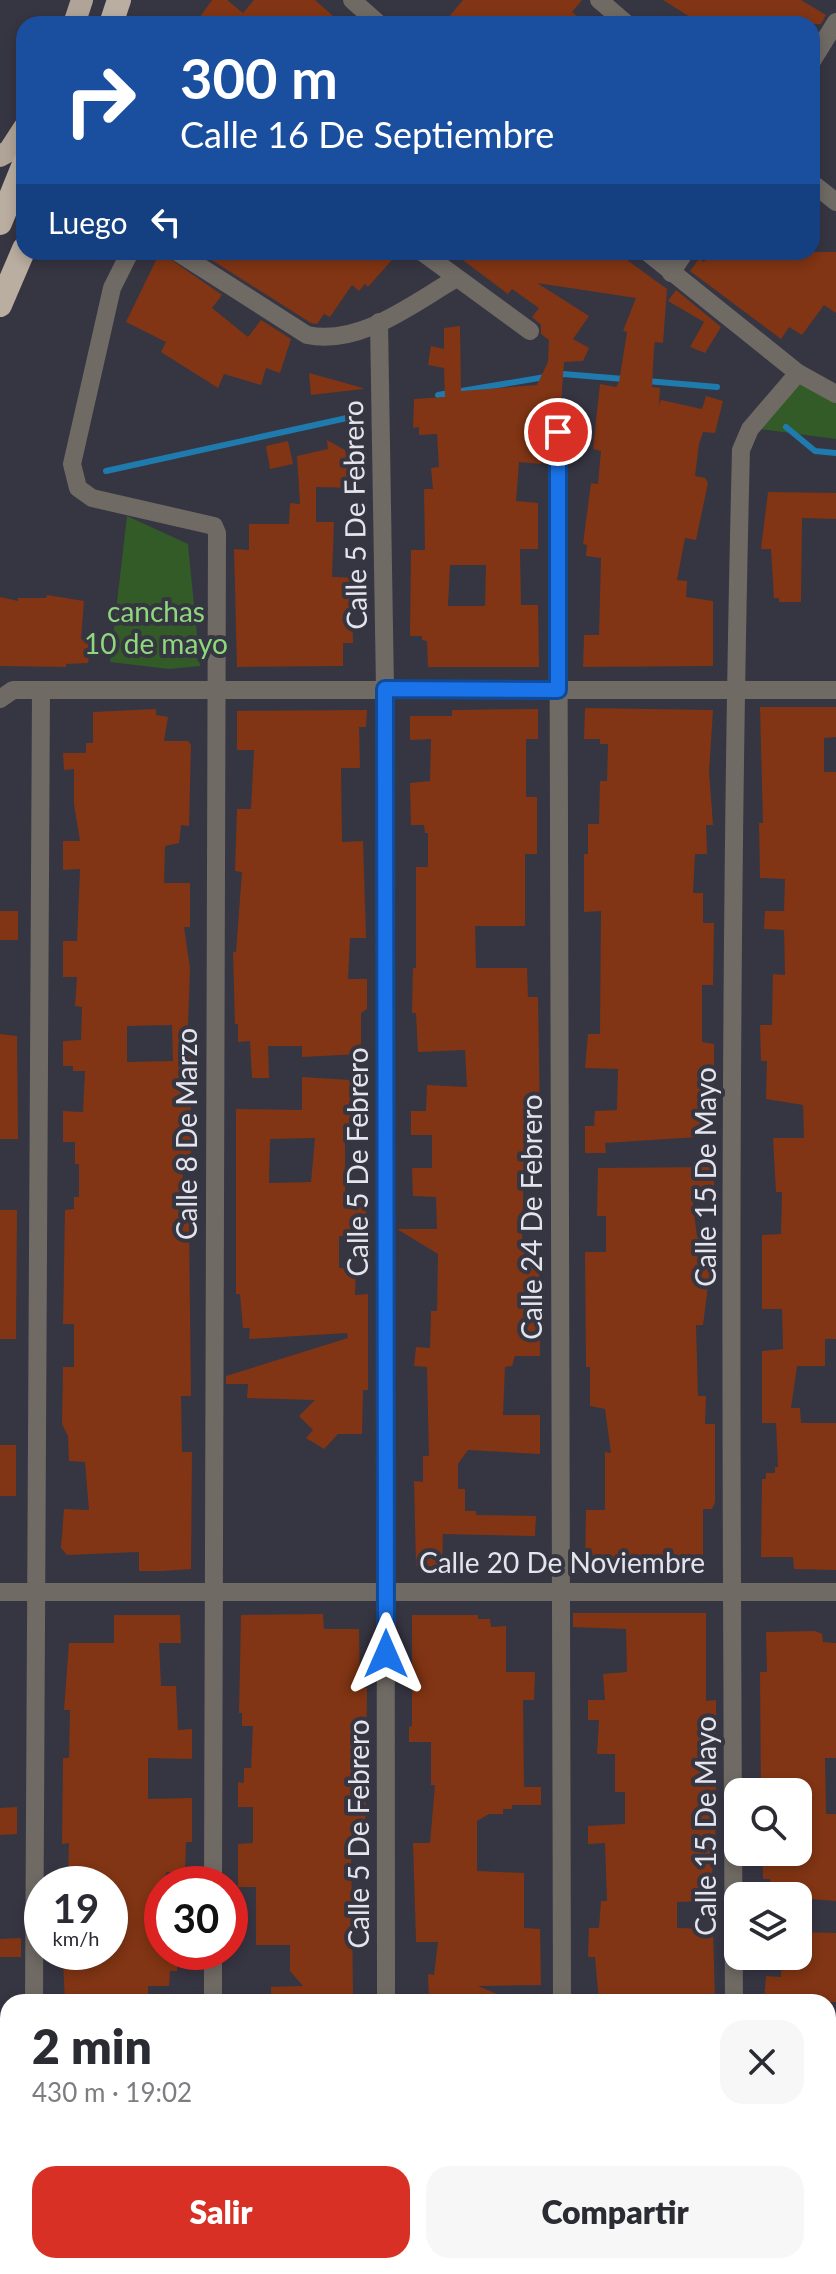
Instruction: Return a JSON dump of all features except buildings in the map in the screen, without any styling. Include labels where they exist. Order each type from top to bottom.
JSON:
[{"type":"highway","points":[[0,156],[9,151],[16,140]]},
{"type":"highway","points":[[0,223],[16,184]]},
{"type":"highway","points":[[0,305],[19,260]]},
{"type":"street","points":[[352,0],[369,16]]},
{"type":"street","points":[[599,0],[618,16]]},
{"type":"street","points":[[820,48],[836,22]]},
{"type":"street","points":[[820,189],[836,202]]},
{"type":"street","name":"Calle 8 De Marzo","points":[[126,260],[112,288],[72,464],[78,488],[92,498],[214,526],[213,1866]]},
{"type":"street","points":[[190,260],[307,335],[324,339],[342,337],[379,322],[455,279]]},
{"type":"street","points":[[432,260],[530,331]]},
{"type":"street","points":[[656,260],[798,373],[836,394]]},
{"type":"street","points":[[671,273],[680,260]]},
{"type":"street","name":"Calle 5 De Febrero","points":[[379,322],[385,689],[386,1994]]},
{"type":"street","name":"Calle 15 De Mayo","points":[[734,1994],[731,1590],[735,689],[741,450],[750,429],[798,373]]},
{"type":"street","name":"Calle 24 De Febrero","points":[[558,432],[562,1994]]},
{"type":"street","points":[[2,696],[41,690],[836,690]]},
{"type":"street","points":[[34,1994],[39,1593],[41,690]]},
{"type":"street","name":"Calle 20 De Noviembre","points":[[0,1592],[836,1592]]},
{"type":"street","points":[[213,1970],[213,1994]]},
{"type":"green space","points":[[792,375],[836,399],[836,439],[746,427]]},
{"type":"green space","name":"canchas 10 de mayo","points":[[127,516],[188,544],[200,666],[169,669],[110,662]]},
{"type":"waterway","points":[[438,395],[563,374],[624,379]]},
{"type":"waterway","points":[[647,381],[717,387]]},
{"type":"waterway","points":[[106,471],[356,416]]},
{"type":"waterway","points":[[786,427],[815,451],[836,453]]},
{"type":"route","points":[[386,1654],[385,689],[558,690],[558,432]]}]
